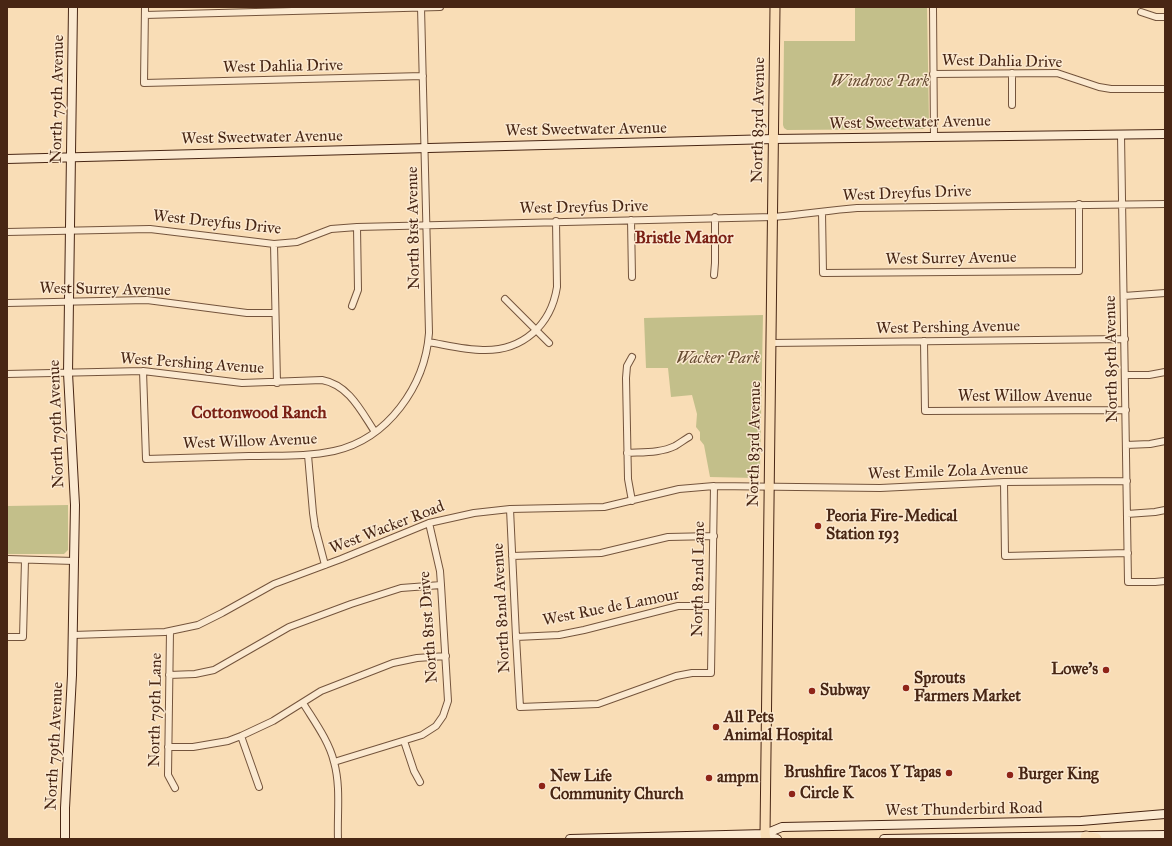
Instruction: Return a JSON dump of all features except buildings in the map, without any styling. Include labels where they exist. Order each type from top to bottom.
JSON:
[{"type":"main road","name":"North 83rd Avenue","points":[[765,837],[775,7]]},
{"type":"street","name":"North 79th Avenue","points":[[65,839],[65,808],[73,635],[74,561],[74,505],[68,373],[73,7]]},
{"type":"street","points":[[145,7],[145,15],[440,7]]},
{"type":"street","name":"North 81st Avenue","points":[[375,432],[393,415],[409,396],[420,375],[428,342],[429,321],[424,76],[421,7]]},
{"type":"street","points":[[933,7],[934,137]]},
{"type":"street","points":[[1141,12],[1156,17],[1165,17]]},
{"type":"street","name":"West Dahlia Drive","points":[[145,15],[144,83],[424,76]]},
{"type":"street","points":[[1012,73],[1012,105]]},
{"type":"street","name":"West Dahlia Drive","points":[[933,74],[1057,73],[1099,87],[1111,89],[1165,88]]},
{"type":"street","name":"North 85th Avenue","points":[[1121,134],[1128,582],[1165,581]]},
{"type":"street","name":"West Sweetwater Avenue","points":[[7,159],[774,139],[1165,134]]},
{"type":"street","name":"West Surrey Avenue","points":[[822,212],[823,273],[1079,271],[1079,204]]},
{"type":"street","name":"West Dreyfus Drive","points":[[7,232],[150,228],[274,244],[297,242],[331,229],[357,227],[715,217],[773,217],[857,208],[1165,204]]},
{"type":"street","points":[[714,275],[715,217]]},
{"type":"street","points":[[631,220],[632,277]]},
{"type":"street","points":[[428,342],[482,350],[492,350],[512,346],[536,331],[548,314],[556,296],[556,222]]},
{"type":"street","points":[[352,306],[358,290],[357,227]]},
{"type":"street","points":[[274,244],[277,383]]},
{"type":"street","points":[[1124,296],[1165,293]]},
{"type":"street","points":[[505,299],[549,343]]},
{"type":"street","name":"West Surrey Avenue","points":[[7,303],[147,300],[247,313],[275,313]]},
{"type":"street","name":"West Pershing Avenue","points":[[772,343],[1124,339]]},
{"type":"street","name":"West Willow Avenue","points":[[924,341],[925,411],[1126,410]]},
{"type":"street","points":[[632,357],[627,366],[626,378],[628,479],[632,501]]},
{"type":"street","name":"West Pershing Avenue","points":[[7,374],[143,371],[242,383],[277,383],[322,380],[340,386],[354,401],[375,432]]},
{"type":"street","name":"West Willow Avenue","points":[[143,371],[146,459],[308,455],[345,448],[375,432]]},
{"type":"street","points":[[1125,375],[1149,375],[1165,372]]},
{"type":"street","points":[[627,453],[669,448],[689,437]]},
{"type":"street","points":[[1126,445],[1150,444],[1165,441]]},
{"type":"street","points":[[308,455],[316,532],[326,565]]},
{"type":"street","name":"West Emile Zola Avenue","points":[[769,486],[886,488],[958,483],[1127,481]]},
{"type":"street","points":[[1004,482],[1005,556],[1128,553]]},
{"type":"street","name":"West Wacker Road","points":[[73,635],[170,631],[206,621],[222,614],[274,584],[326,565],[429,523],[463,515],[510,509],[594,508],[632,501],[679,489],[714,486],[769,486]]},
{"type":"street","name":"North 82nd Lane","points":[[520,707],[598,704],[608,702],[676,676],[692,673],[710,673],[714,486]]},
{"type":"street","name":"North 82nd Avenue","points":[[510,509],[520,707]]},
{"type":"street","points":[[1127,514],[1165,510]]},
{"type":"street","name":"North 81st Drive","points":[[404,741],[422,735],[436,726],[443,716],[448,701],[440,571],[429,523]]},
{"type":"street","points":[[512,556],[601,553],[668,537],[714,536]]},
{"type":"street","points":[[7,559],[74,561]]},
{"type":"street","points":[[7,637],[23,637],[25,560]]},
{"type":"street","points":[[169,675],[195,674],[214,670],[289,627],[351,604],[401,588],[441,585]]},
{"type":"street","name":"West Rue de Lamour","points":[[516,637],[559,635],[678,606],[712,606]]},
{"type":"street","name":"North 79th Lane","points":[[170,631],[168,775],[175,788]]},
{"type":"street","points":[[168,747],[193,747],[215,744],[242,736],[321,692],[393,663],[417,658],[446,656]]},
{"type":"street","points":[[303,703],[324,737],[334,762],[337,782],[338,839]]},
{"type":"street","points":[[242,736],[259,787]]},
{"type":"street","points":[[334,762],[404,741],[414,771],[420,782]]},
{"type":"street","name":"West Thunderbird Road","points":[[765,837],[782,828],[1081,821],[1165,814]]},
{"type":"street","name":"West Thunderbird Road","points":[[884,839],[1091,838],[1165,835]]},
{"type":"street","name":"West Thunderbird Road","points":[[570,839],[765,837],[776,839]]},
{"type":"green space","name":"Windrose Park","points":[[855,7],[927,7],[928,126],[923,129],[787,130],[783,125],[784,41],[855,41]]},
{"type":"green space","name":"Wacker Park","points":[[763,315],[760,471],[758,476],[754,478],[710,477],[704,445],[700,440],[700,432],[696,427],[697,414],[692,395],[671,397],[668,368],[646,368],[644,318]]},
{"type":"green space","points":[[68,505],[68,550],[64,554],[7,554],[7,506]]},
{"type":"place","name":"Peoria Fire-Medical Station 193","points":[[818,526]]},
{"type":"place","name":"Lowe's","points":[[1106,670]]},
{"type":"place","name":"Sprouts Farmers Market","points":[[906,688]]},
{"type":"place","name":"Subway","points":[[812,691]]},
{"type":"place","name":"All Pets Animal Hospital","points":[[716,727]]},
{"type":"place","name":"Brushfire Tacos Y Tapas","points":[[949,773]]},
{"type":"place","name":"Burger King","points":[[1010,775]]},
{"type":"place","name":"ampm","points":[[709,778]]},
{"type":"place","name":"New Life Community Church","points":[[542,786]]},
{"type":"place","name":"Circle K","points":[[792,794]]},
{"type":"district","name":"Bristle Manor","points":[[684,239]]},
{"type":"district","name":"Cottonwood Ranch","points":[[259,414]]}]
